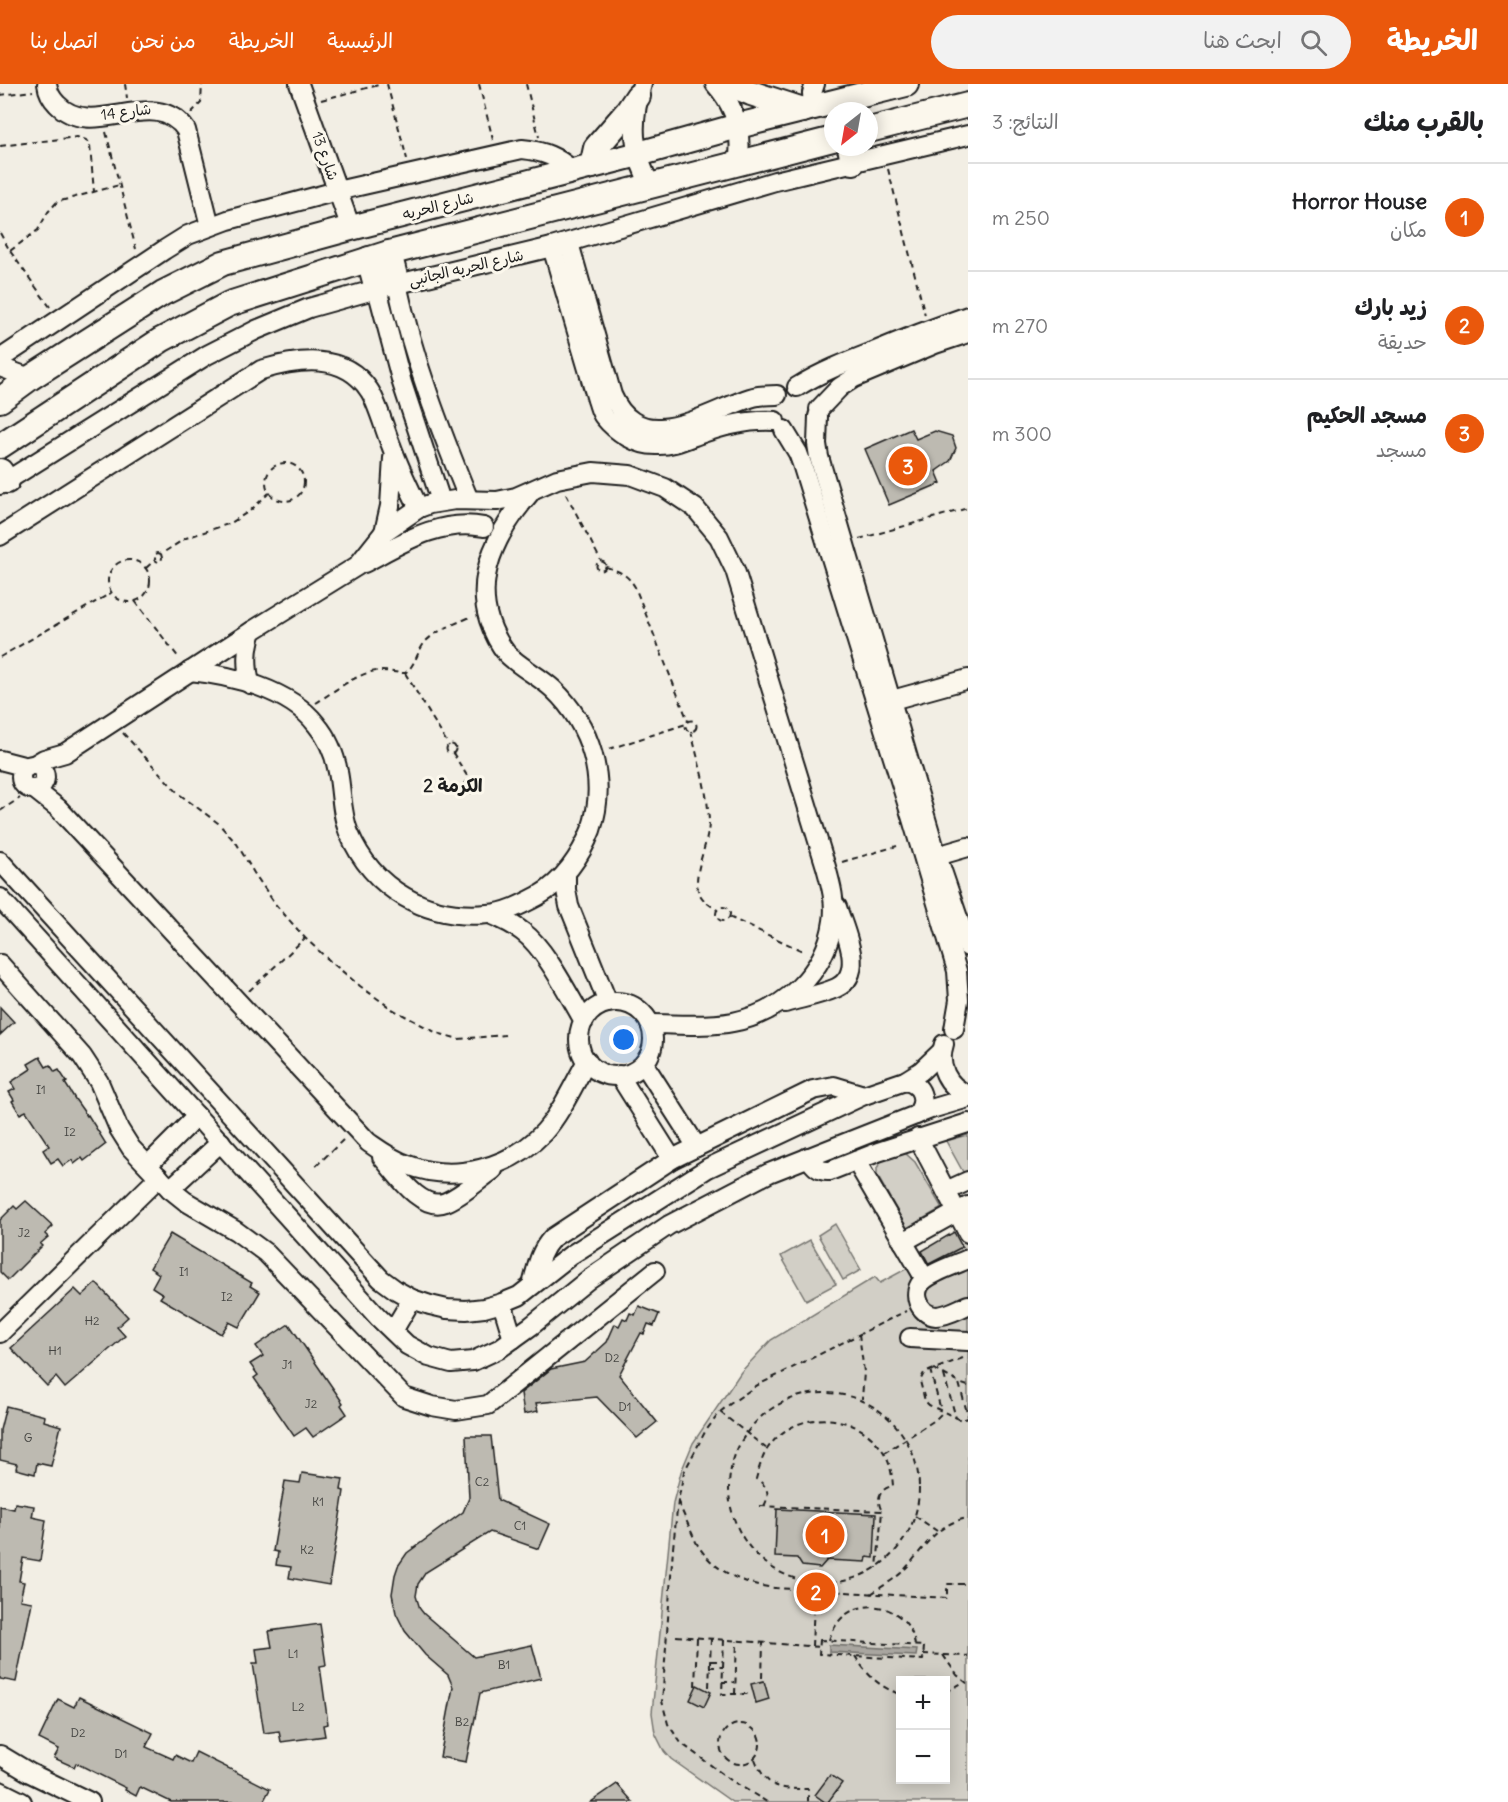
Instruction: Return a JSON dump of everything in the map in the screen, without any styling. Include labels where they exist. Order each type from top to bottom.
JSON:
[{"type":"main road","points":[[729,84],[760,96],[809,109]]},
{"type":"main road","name":"شارع الحريه","points":[[0,400],[30,378],[163,293],[223,263],[738,126],[906,84]]},
{"type":"main road","points":[[582,169],[596,148],[628,111],[642,88]]},
{"type":"main road","points":[[878,128],[968,105]]},
{"type":"main road","points":[[0,446],[182,328],[229,304],[379,256],[824,142]]},
{"type":"main road","points":[[379,256],[387,286]]},
{"type":"main road","points":[[212,267],[210,278],[212,290],[219,299],[229,304]]},
{"type":"main road","points":[[163,293],[174,297],[182,305],[185,317],[182,328]]},
{"type":"street","name":"شارع 13","points":[[299,84],[351,228]]},
{"type":"street","points":[[715,84],[727,100],[738,126],[740,145],[738,164]]},
{"type":"street","points":[[809,109],[815,84]]},
{"type":"street","name":"شارع 14","points":[[47,86],[53,99],[61,108],[82,116],[101,116],[149,107],[164,110],[177,118]]},
{"type":"street","points":[[642,88],[634,119],[634,131],[637,154],[645,176],[652,187]]},
{"type":"street","points":[[177,118],[186,130],[210,226]]},
{"type":"street","name":"شارع الحريه الجانبى","points":[[878,155],[968,135]]},
{"type":"street","points":[[0,359],[189,235],[210,226],[338,190],[522,149],[543,152],[582,169]]},
{"type":"street","name":"شارع الحريه الجانبى","points":[[2,479],[207,355],[256,330],[309,308],[387,286],[561,245],[775,181],[846,156]]},
{"type":"street","points":[[561,245],[604,398],[603,415],[617,430],[635,441],[656,446],[677,443],[715,429],[748,421],[779,426],[796,433],[807,430],[834,392],[854,378],[935,344],[968,333]]},
{"type":"street","points":[[387,286],[406,328],[440,428],[484,527],[490,556]]},
{"type":"street","points":[[387,286],[402,383],[441,501]]},
{"type":"street","points":[[797,387],[827,370],[928,329],[968,316]]},
{"type":"street","points":[[0,536],[261,370],[287,363],[322,360],[356,375],[370,391],[393,453],[419,508]]},
{"type":"street","points":[[0,367],[30,378]]},
{"type":"street","points":[[604,398],[633,422],[653,429],[674,428],[752,398],[777,395],[790,387],[804,388],[814,396],[818,412],[816,430],[819,457],[831,528],[844,543],[892,700],[957,972],[961,1024],[948,1035],[941,1060],[946,1077],[958,1090],[968,1096]]},
{"type":"street","points":[[777,395],[772,412],[798,453],[831,528],[919,816],[938,856],[968,947]]},
{"type":"street","points":[[419,435],[440,428]]},
{"type":"street","points":[[384,532],[393,479],[393,453]]},
{"type":"street","points":[[357,566],[384,532],[419,508],[441,501],[516,497],[557,478],[593,472],[630,475],[665,488],[695,508],[719,537],[735,570],[852,954],[851,974],[845,983],[836,988],[775,1006]]},
{"type":"street","points":[[190,671],[230,677],[274,693],[303,710],[316,724],[330,746],[338,771],[349,832],[365,863],[390,888],[421,906],[455,915],[490,914],[519,906],[545,892],[566,873],[585,846],[595,817],[598,785],[594,754],[584,729],[570,707],[552,688],[523,669],[506,652],[493,632],[486,609],[485,582],[490,556],[501,532],[533,489]]},
{"type":"street","points":[[403,520],[412,538]]},
{"type":"street","points":[[34,776],[44,759],[65,753],[252,631],[357,566],[412,538],[439,528],[469,524],[484,527]]},
{"type":"street","points":[[250,684],[246,666],[246,648],[252,631]]},
{"type":"street","points":[[892,700],[968,679]]},
{"type":"street","points":[[0,760],[34,776],[58,808],[415,1194],[424,1201],[434,1204],[445,1203],[544,1132],[587,1061]]},
{"type":"street","points":[[0,769],[34,776]]},
{"type":"street","points":[[938,856],[968,847]]},
{"type":"street","points":[[0,861],[381,1279],[412,1299],[430,1305],[457,1309],[484,1308],[519,1296],[572,1255],[708,1168],[864,1095],[905,1081],[921,1071],[942,1051]]},
{"type":"street","points":[[566,873],[569,906],[608,1003]]},
{"type":"street","points":[[651,1024],[731,1022],[754,1017],[775,1006],[797,990],[821,959],[833,921],[833,892]]},
{"type":"street","points":[[0,898],[393,1331],[407,1345],[429,1357],[451,1363],[473,1361],[499,1349],[589,1280],[669,1225],[769,1173],[968,1096]]},
{"type":"street","points":[[490,914],[525,933],[538,947],[584,1021]]},
{"type":"street","points":[[821,959],[852,954]]},
{"type":"street","points":[[821,959],[836,988]]},
{"type":"street","points":[[0,964],[82,1056],[99,1082],[118,1130],[131,1148],[159,1177],[193,1206],[252,1241],[266,1253],[404,1397],[432,1406],[456,1410],[488,1405],[655,1271]]},
{"type":"street","points":[[618,1002],[638,1008],[651,1024],[654,1038],[651,1052],[644,1064],[628,1074],[619,1076],[602,1072],[587,1061],[579,1042],[580,1031],[590,1012],[608,1003],[618,1002]]},
{"type":"street","points":[[644,1064],[697,1147]]},
{"type":"street","points":[[619,1076],[672,1159]]},
{"type":"street","points":[[905,1081],[915,1085],[922,1094],[922,1105],[916,1115]]},
{"type":"street","points":[[532,1286],[539,1258],[552,1238],[672,1159],[820,1088],[834,1086],[864,1095]]},
{"type":"street","points":[[0,1333],[159,1177],[197,1116]]},
{"type":"street","points":[[808,1157],[814,1166],[830,1171],[918,1138],[968,1123]]},
{"type":"street","points":[[362,1135],[387,1155],[408,1166],[440,1172],[470,1172],[511,1157]]},
{"type":"street","points":[[918,1138],[946,1191],[962,1209],[968,1233]]},
{"type":"street","points":[[159,1177],[220,1142]]},
{"type":"street","points":[[856,1161],[925,1279]]},
{"type":"street","points":[[415,1194],[440,1172]]},
{"type":"street","points":[[440,1172],[454,1197]]},
{"type":"street","points":[[946,1191],[968,1181]]},
{"type":"street","points":[[903,1242],[962,1209]]},
{"type":"street","points":[[968,1259],[925,1279],[917,1294],[920,1305],[927,1313],[938,1316],[968,1305]]},
{"type":"street","points":[[393,1331],[412,1299]]},
{"type":"street","points":[[502,1303],[513,1339]]},
{"type":"street","points":[[910,1338],[968,1346]]},
{"type":"street","points":[[0,1755],[30,1773],[90,1802]]},
{"type":"street","points":[[0,1791],[22,1802]]},
{"type":"path","points":[[177,118],[193,112],[201,103],[202,84]]},
{"type":"path","points":[[306,104],[382,84]]},
{"type":"path","points":[[387,84],[410,174]]},
{"type":"path","points":[[479,84],[497,154]]},
{"type":"path","points":[[526,84],[543,152]]},
{"type":"path","points":[[0,95],[47,86]]},
{"type":"path","points":[[101,116],[141,266]]},
{"type":"path","points":[[0,146],[77,136],[86,140],[90,146],[94,192]]},
{"type":"path","points":[[885,155],[928,329]]},
{"type":"path","points":[[10,251],[38,230],[57,201],[119,185]]},
{"type":"path","points":[[0,233],[1,239],[59,320]]},
{"type":"path","points":[[291,464],[303,474],[303,490],[291,500],[283,501],[269,493],[266,477],[276,465],[291,464]]},
{"type":"path","points":[[557,478],[601,561],[606,564],[606,567],[624,574],[631,580],[687,723],[687,729],[691,731],[708,805],[709,825],[697,882],[703,899],[717,910]]},
{"type":"path","points":[[146,568],[155,560],[155,554],[161,554],[186,538],[231,523],[251,510],[269,493]]},
{"type":"path","points":[[844,543],[968,508]]},
{"type":"path","points":[[155,560],[161,561],[161,554]]},
{"type":"path","points":[[134,560],[146,568],[149,583],[142,597],[135,601],[122,601],[111,593],[108,586],[109,572],[119,562],[134,560]]},
{"type":"path","points":[[601,561],[598,562],[597,568],[602,571],[606,567]]},
{"type":"path","points":[[0,657],[111,593]]},
{"type":"path","points":[[135,601],[190,671]]},
{"type":"path","points":[[303,710],[361,676],[372,672],[405,673],[411,668],[426,641],[435,634],[486,609]]},
{"type":"path","points":[[405,673],[449,746],[447,750],[453,753],[469,780]]},
{"type":"path","points":[[594,754],[694,721],[696,729],[691,731]]},
{"type":"path","points":[[112,722],[179,794],[218,823],[237,844],[276,905],[305,938],[360,986],[392,1009],[437,1034],[459,1039],[505,1035]]},
{"type":"path","points":[[449,746],[455,747],[453,753]]},
{"type":"path","points":[[0,811],[34,776]]},
{"type":"path","points":[[469,780],[476,780],[479,783],[479,790],[469,792],[466,789],[465,786],[469,780]]},
{"type":"path","points":[[826,867],[897,846]]},
{"type":"path","points":[[717,910],[720,907],[728,909],[729,917]]},
{"type":"path","points":[[717,910],[716,914],[722,920],[729,917],[821,959]]},
{"type":"path","points":[[238,1001],[305,938]]},
{"type":"path","points":[[316,1166],[362,1135]]},
{"type":"path","points":[[766,1802],[732,1781],[681,1743],[664,1713],[663,1689],[673,1548],[684,1472],[705,1432],[720,1412],[730,1404],[756,1386],[920,1305]]},
{"type":"path","points":[[860,1334],[864,1372],[862,1401]]},
{"type":"path","points":[[959,1383],[968,1417],[961,1420],[929,1405],[924,1399],[920,1378],[924,1373],[968,1346]]},
{"type":"path","points":[[932,1370],[968,1387]]},
{"type":"path","points":[[884,1453],[937,1418],[942,1411],[932,1370]]},
{"type":"path","points":[[944,1375],[956,1418]]},
{"type":"path","points":[[819,1392],[842,1394],[878,1410],[892,1421],[906,1439],[917,1466],[919,1500],[915,1516],[901,1545],[877,1568],[847,1581],[814,1583],[797,1580],[765,1563],[741,1536],[729,1502],[730,1467],[745,1433],[759,1417],[777,1404],[797,1396],[819,1392]]},
{"type":"path","points":[[720,1412],[768,1449]]},
{"type":"path","points":[[764,1506],[768,1492],[763,1483],[756,1479],[760,1463],[776,1438],[798,1424],[811,1420],[824,1419],[850,1424],[862,1430],[873,1438],[884,1453],[892,1473],[893,1486],[881,1493],[878,1502],[882,1511],[877,1568]]},
{"type":"path","points":[[678,1501],[697,1543],[712,1561],[741,1581],[764,1587],[947,1598],[947,1584],[968,1584]]},
{"type":"path","points":[[760,1506],[882,1511]]},
{"type":"path","points":[[915,1516],[937,1531]]},
{"type":"path","points":[[871,1594],[899,1575],[937,1531],[955,1520],[968,1518]]},
{"type":"path","points":[[812,1646],[814,1583]]},
{"type":"path","points":[[829,1640],[844,1616],[854,1610],[875,1606],[886,1608],[904,1620],[910,1629],[915,1646]]},
{"type":"path","points":[[676,1636],[820,1647]]},
{"type":"path","points":[[695,1686],[697,1638]]},
{"type":"path","points":[[709,1687],[711,1639]]},
{"type":"path","points":[[724,1640],[722,1694],[751,1694]]},
{"type":"path","points":[[820,1640],[915,1646],[924,1646],[923,1660],[819,1654],[820,1640]]},
{"type":"path","points":[[735,1694],[737,1641]]},
{"type":"path","points":[[762,1678],[763,1643]]},
{"type":"path","points":[[923,1654],[968,1656]]},
{"type":"path","points":[[943,1655],[949,1666],[968,1684]]},
{"type":"path","points":[[855,1656],[875,1681],[896,1693]]},
{"type":"path","points":[[710,1660],[723,1661]]},
{"type":"path","points":[[709,1667],[723,1667]]},
{"type":"path","points":[[950,1689],[964,1681]]},
{"type":"path","points":[[722,1682],[735,1682]]},
{"type":"path","points":[[737,1724],[749,1726],[754,1730],[758,1735],[760,1747],[754,1758],[743,1764],[731,1762],[726,1758],[720,1747],[720,1741],[726,1730],[737,1724]]},
{"type":"path","points":[[754,1758],[761,1774],[771,1785],[785,1789],[807,1789],[808,1802]]},
{"type":"shaded area","points":[[968,1135],[968,1181],[946,1141]]},
{"type":"shaded area","points":[[898,1152],[905,1153],[915,1162],[942,1208],[907,1228],[877,1175],[877,1168],[884,1156]]},
{"type":"shaded area","points":[[835,1224],[861,1270],[843,1280],[818,1235]]},
{"type":"shaded area","points":[[968,1235],[968,1802],[732,1802],[671,1759],[655,1733],[652,1713],[673,1503],[681,1472],[693,1443],[741,1372],[771,1340],[875,1277],[880,1283],[919,1262],[924,1269],[962,1247],[958,1240]]},
{"type":"shaded area","points":[[810,1240],[836,1284],[806,1300],[781,1256]]},
{"type":"shaded area","points":[[829,1645],[917,1650],[916,1656],[829,1652]]},
{"type":"building","points":[[911,429],[916,439],[935,431],[952,436],[956,448],[950,461],[936,471],[941,483],[889,505],[865,449]]},
{"type":"building","points":[[0,1007],[14,1022],[0,1035]]},
{"type":"building","points":[[40,1057],[46,1067],[50,1065],[55,1072],[59,1070],[75,1099],[106,1144],[84,1161],[82,1158],[74,1164],[72,1160],[63,1166],[58,1159],[51,1163],[43,1150],[49,1146],[26,1111],[20,1114],[12,1101],[14,1100],[9,1092],[15,1089],[11,1082],[31,1069],[28,1064]]},
{"type":"building","points":[[26,1201],[53,1226],[45,1234],[48,1237],[40,1244],[42,1246],[8,1280],[0,1272],[0,1220],[14,1206],[17,1209]]},
{"type":"building","points":[[954,1232],[962,1247],[929,1264],[922,1251]]},
{"type":"building","points":[[170,1234],[252,1283],[250,1286],[260,1292],[239,1327],[229,1322],[221,1334],[160,1298],[163,1294],[152,1287],[159,1274],[150,1268]]},
{"type":"building","points":[[96,1283],[128,1317],[117,1327],[125,1336],[65,1388],[56,1377],[47,1386],[11,1348],[75,1289],[82,1296]]},
{"type":"building","points":[[639,1306],[659,1314],[654,1326],[648,1324],[644,1334],[641,1333],[619,1375],[657,1422],[637,1438],[597,1397],[536,1403],[538,1411],[524,1414],[521,1393],[551,1369],[585,1362],[607,1342],[615,1324],[619,1326],[623,1318],[627,1320],[630,1313],[635,1315]]},
{"type":"building","points":[[289,1324],[343,1403],[341,1405],[347,1414],[313,1437],[306,1428],[294,1436],[254,1378],[258,1375],[250,1364],[263,1356],[256,1346]]},
{"type":"building","points":[[6,1406],[45,1416],[44,1421],[61,1426],[51,1466],[37,1463],[35,1474],[16,1469],[17,1464],[0,1460],[0,1430]]},
{"type":"building","points":[[466,1436],[491,1436],[498,1500],[550,1524],[539,1549],[490,1532],[426,1572],[418,1584],[416,1596],[420,1609],[474,1657],[532,1645],[541,1678],[480,1693],[466,1762],[440,1757],[453,1687],[448,1675],[425,1655],[405,1631],[396,1613],[392,1594],[398,1566],[407,1553],[463,1512],[469,1498]]},
{"type":"building","points":[[302,1473],[343,1479],[341,1490],[344,1491],[329,1585],[289,1578],[291,1567],[276,1565],[278,1552],[273,1551],[285,1481],[300,1483]]},
{"type":"building","points":[[15,1503],[34,1506],[32,1517],[46,1520],[40,1561],[23,1558],[19,1581],[24,1582],[20,1600],[32,1602],[16,1682],[0,1679],[0,1506],[14,1509]]},
{"type":"building","points":[[777,1509],[876,1514],[874,1558],[867,1557],[866,1562],[827,1560],[820,1568],[802,1566],[797,1558],[775,1557]]},
{"type":"building","points":[[320,1624],[326,1665],[320,1666],[328,1724],[323,1725],[325,1736],[281,1742],[279,1731],[264,1733],[253,1663],[258,1663],[256,1649],[272,1647],[269,1631]]},
{"type":"building","points":[[764,1681],[769,1699],[756,1703],[751,1684]]},
{"type":"building","points":[[697,1685],[711,1692],[704,1707],[690,1700]]},
{"type":"building","points":[[79,1697],[153,1733],[146,1747],[173,1759],[175,1755],[191,1763],[196,1752],[270,1789],[263,1802],[171,1802],[140,1787],[136,1796],[125,1790],[126,1788],[76,1763],[74,1767],[54,1758],[59,1749],[39,1739],[58,1699],[74,1707]]},
{"type":"building","points":[[830,1775],[842,1783],[828,1802],[825,1802],[815,1795]]},
{"type":"building","points":[[617,1784],[633,1802],[591,1802]]},
{"type":"place","name":"مسجد الحكيم","points":[[908,466]]},
{"type":"place","name":"Horror House","points":[[825,1535]]},
{"type":"place","name":"زيد بارك","points":[[816,1592]]},
{"type":"district","name":"الكرمة 2","points":[[453,786]]}]
